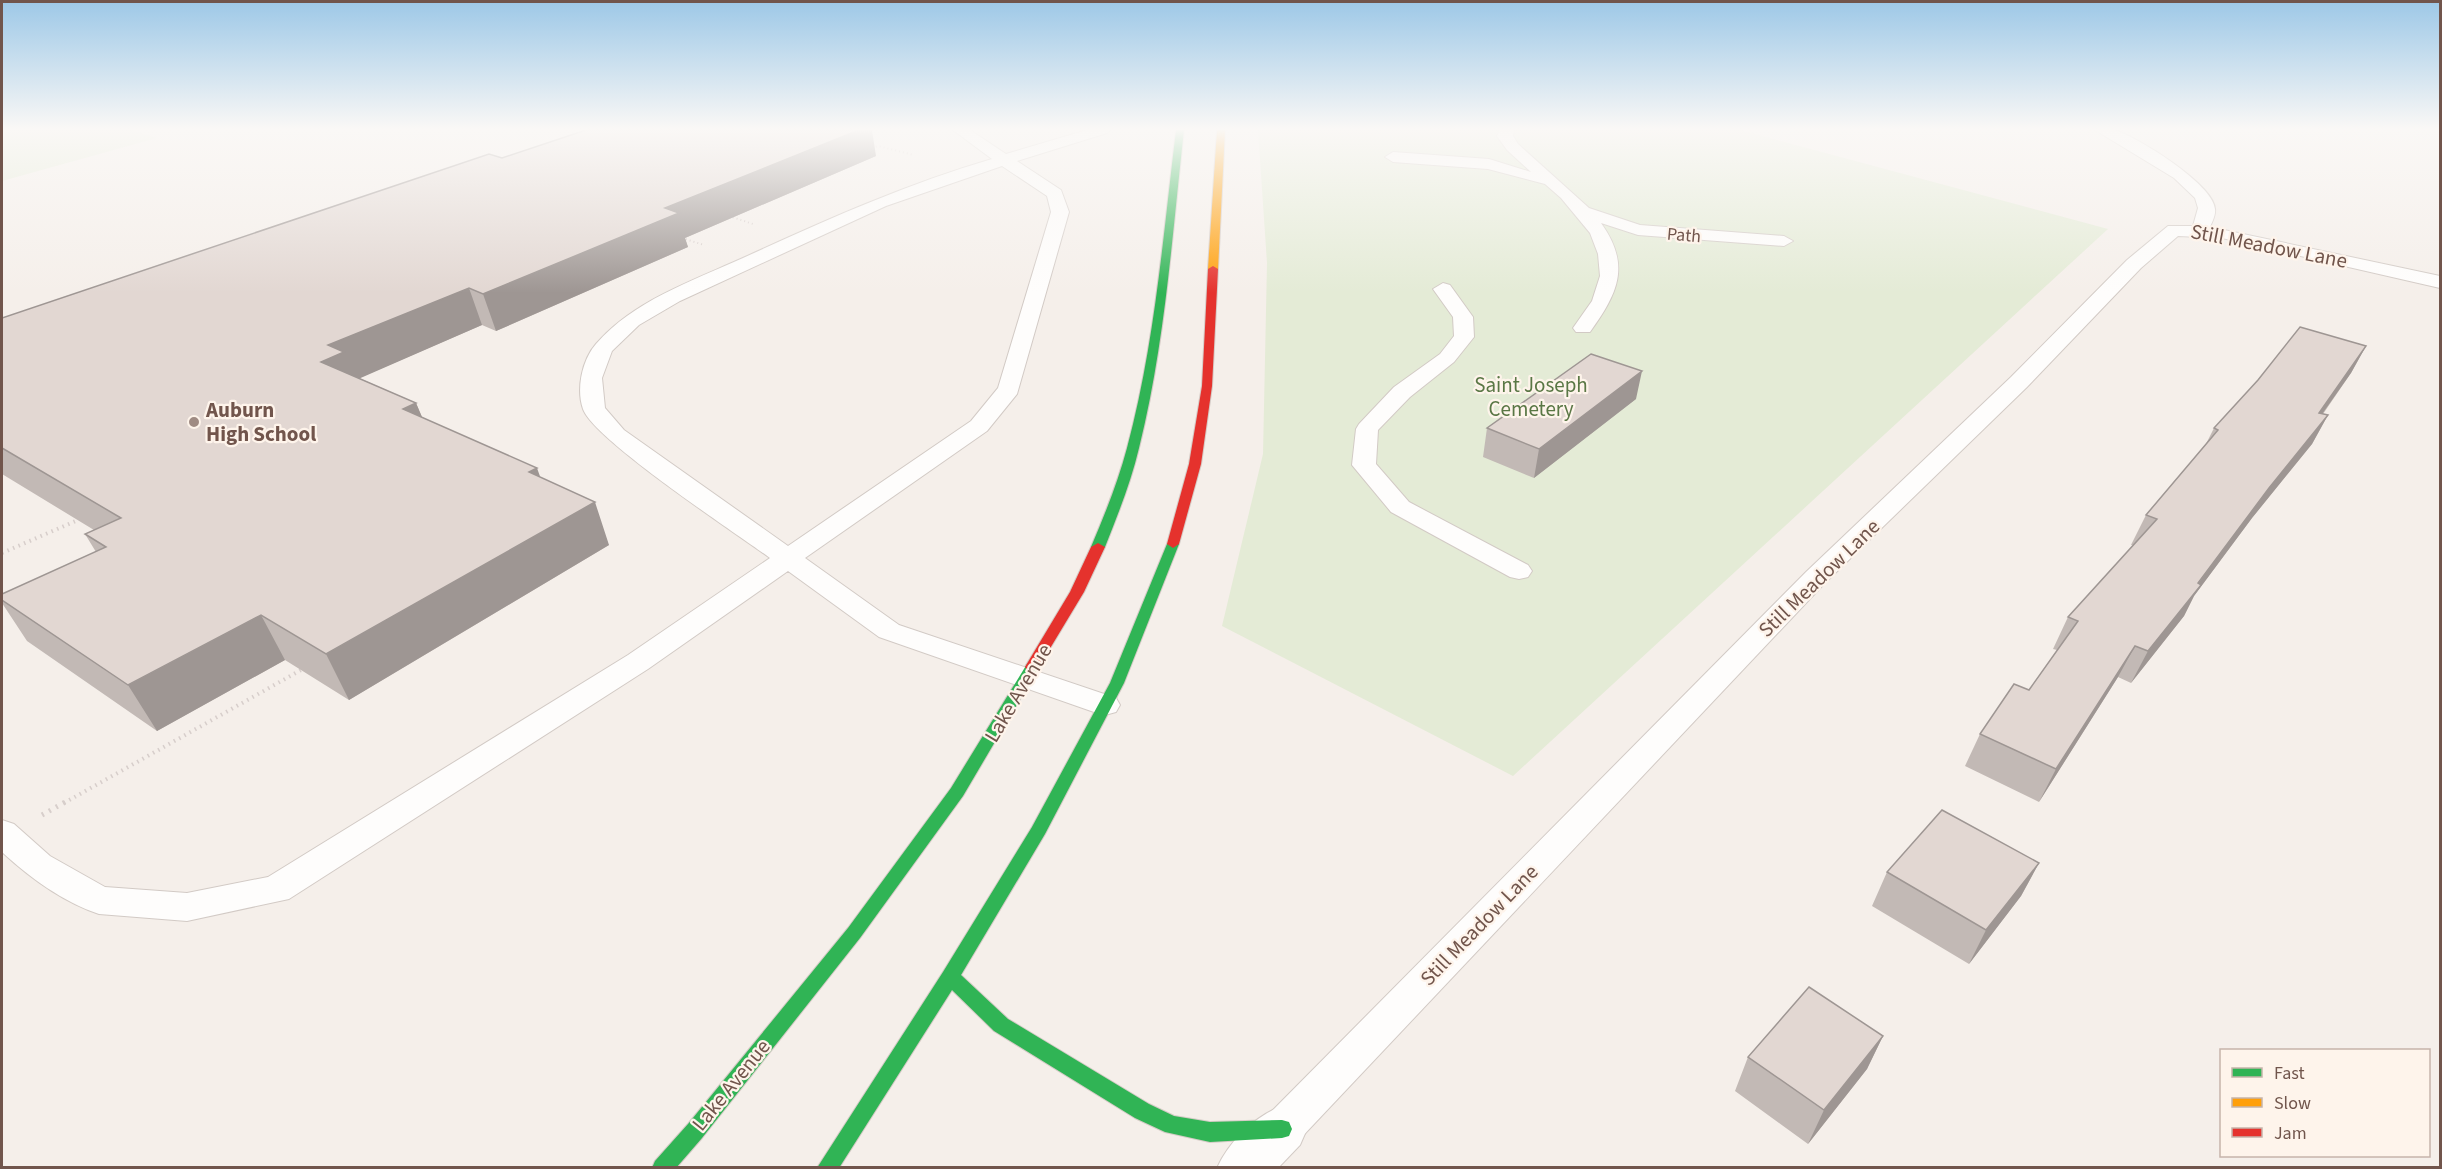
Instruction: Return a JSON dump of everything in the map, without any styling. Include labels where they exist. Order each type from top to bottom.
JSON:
[{"type":"main road","name":"Lake Avenue","points":[[662,1167],[694,1131],[854,933],[957,792],[1077,592],[1104,535],[1124,479],[1151,358],[1172,185]]},
{"type":"main road","points":[[827,1167],[950,977],[1039,830],[1105,705],[1171,550],[1195,464],[1207,386],[1218,185]]},
{"type":"main road","points":[[950,977],[1001,1025],[1142,1111],[1172,1125],[1210,1132],[1282,1129]]},
{"type":"street","points":[[1243,1167],[1282,1129]]},
{"type":"lane","points":[[932,185],[880,202],[673,297],[632,321],[603,349],[591,378],[594,409],[616,435],[889,631],[1105,705]]},
{"type":"lane","points":[[3,835],[38,865],[99,900],[187,907],[277,889],[638,662],[978,426],[1009,389],[1060,212],[1055,194],[1041,185]]},
{"type":"lane","name":"Path","points":[[1551,185],[1587,213],[1602,235],[1609,269],[1602,300],[1583,328]]},
{"type":"lane","points":[[2192,185],[2200,191],[2207,207],[2200,230]]},
{"type":"lane","name":"Path","points":[[1587,213],[1638,230],[1784,241]]},
{"type":"lane","name":"Still Meadow Lane","points":[[1282,1129],[1815,578],[2011,390],[2134,264],[2174,230],[2200,230],[2440,282]]},
{"type":"lane","points":[[1443,289],[1463,317],[1464,337],[1447,358],[1402,392],[1367,429],[1364,465],[1401,507],[1519,571]]},
{"type":"path","points":[[726,216],[758,225]]},
{"type":"path","points":[[676,237],[709,247]]},
{"type":"path","points":[[2,553],[78,520]]},
{"type":"path","points":[[3,835],[301,669]]},
{"type":"green space","name":"Saint Joseph Cemetery","points":[[1262,185],[1943,185],[2108,229],[1513,776],[1222,626],[1263,454],[1267,263]]},
{"type":"building","name":"Auburn High School","points":[[398,185],[723,185],[665,208],[679,213],[483,294],[469,288],[328,345],[344,352],[321,362],[416,403],[403,409],[537,468],[529,472],[595,502],[326,654],[261,615],[128,685],[2,600],[2,594],[106,547],[85,534],[121,518],[2,448],[2,318]]},
{"type":"building","points":[[2300,327],[2366,346],[2319,413],[2328,415],[2269,488],[2198,583],[2201,585],[2148,651],[2135,646],[2056,769],[1980,734],[2014,684],[2029,690],[2078,621],[2068,617],[2157,519],[2146,515],[2218,430],[2214,428],[2258,380]]},
{"type":"building","points":[[1591,354],[1642,371],[1539,449],[1487,428]]},
{"type":"building","points":[[1942,810],[2039,863],[1986,930],[1887,872]]},
{"type":"building","points":[[1809,987],[1883,1036],[1824,1110],[1748,1057]]},
{"type":"traffic: fast","points":[[1098,547],[1117,500],[1133,449],[1145,397],[1162,288],[1174,185]]},
{"type":"traffic: fast","points":[[827,1168],[950,977],[1039,830],[1117,683],[1173,544]]},
{"type":"traffic: fast","points":[[662,1168],[695,1131],[854,933],[957,792],[1032,667]]},
{"type":"traffic: fast","points":[[950,977],[1001,1025],[1142,1111],[1172,1125],[1210,1132],[1282,1129]]},
{"type":"traffic: slow","points":[[1213,269],[1218,185]]},
{"type":"traffic: jam","points":[[1173,544],[1195,464],[1207,386],[1213,269]]},
{"type":"traffic: jam","points":[[1032,667],[1077,592],[1098,547]]},
{"type":"place","name":"Auburn High School","points":[[194,422]]}]
